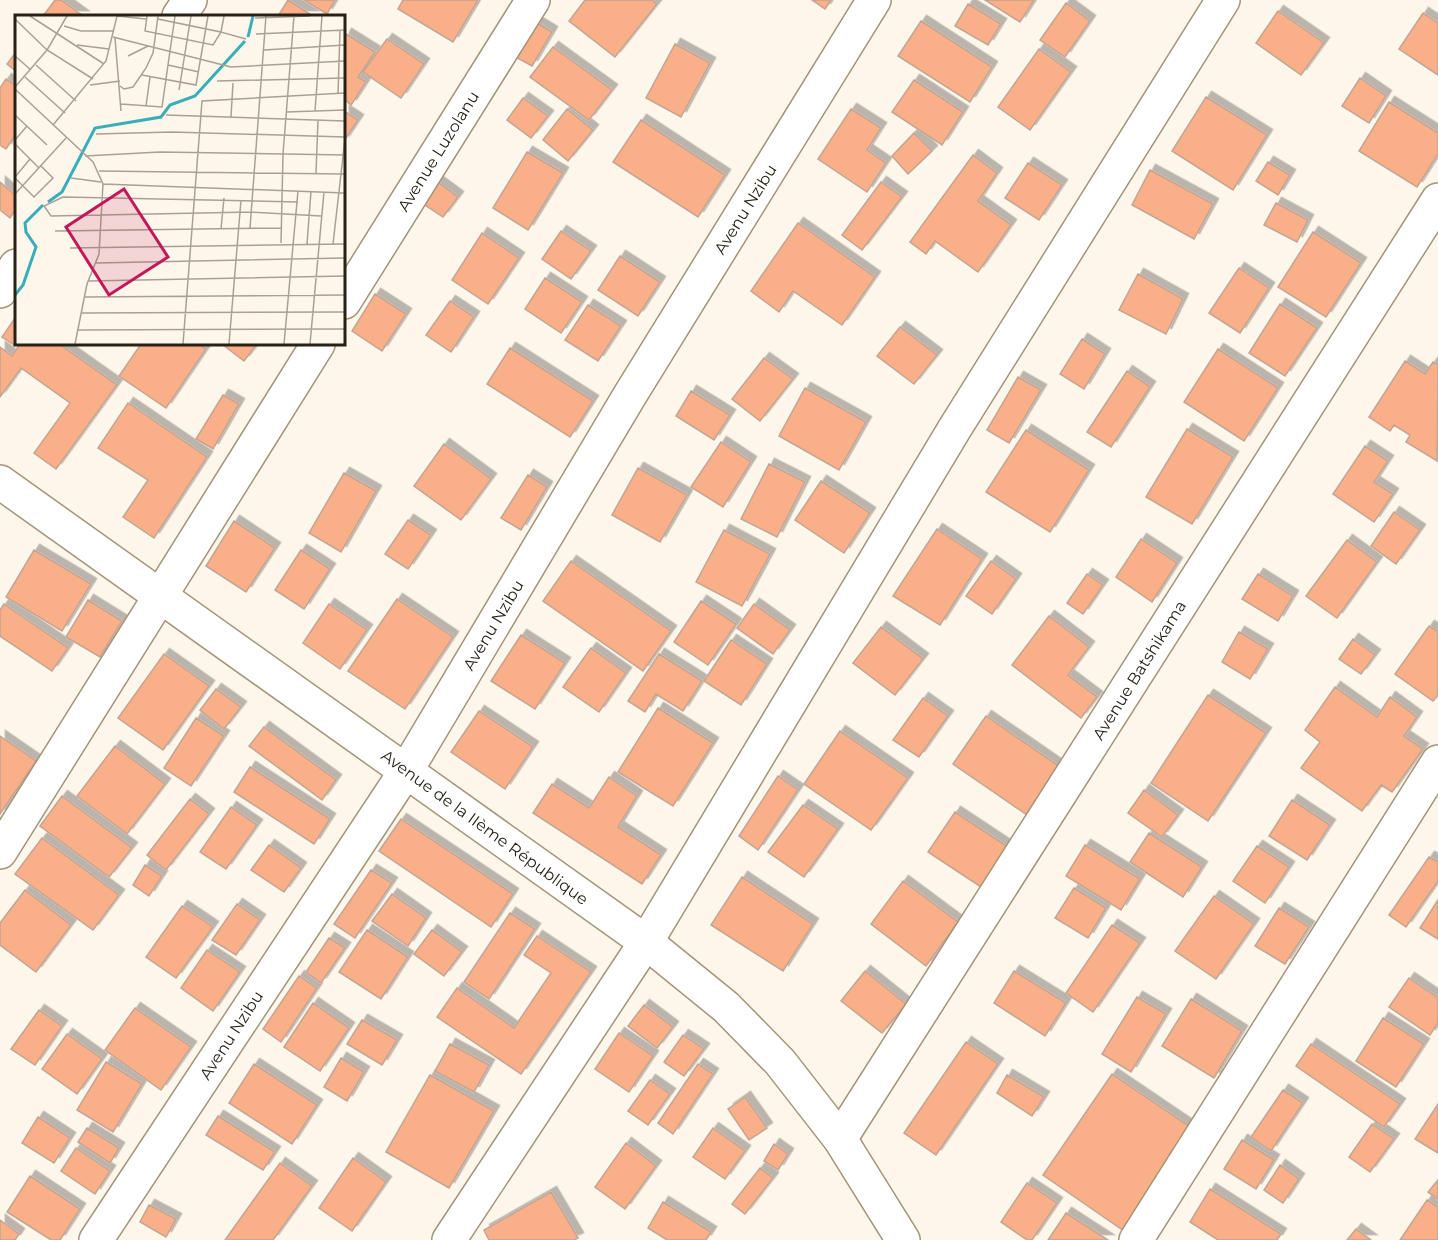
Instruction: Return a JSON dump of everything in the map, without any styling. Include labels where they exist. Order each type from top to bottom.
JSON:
[{"type":"street","points":[[180,15],[189,0]]},
{"type":"street","name":"Avenue Luzolanu","points":[[345,300],[533,0]]},
{"type":"street","name":"Avenu Nzibu","points":[[96,1240],[406,771],[630,395],[874,0]]},
{"type":"street","points":[[449,1240],[646,942],[955,428],[1223,0]]},
{"type":"street","name":"Avenue Batshikama","points":[[840,1139],[1438,200]]},
{"type":"street","points":[[0,291],[15,268]]},
{"type":"street","points":[[0,852],[317,345]]},
{"type":"street","name":"Avenue de la IIème République","points":[[0,482],[646,942],[726,1007],[780,1062],[840,1139],[903,1240]]},
{"type":"street","points":[[1136,1240],[1438,762]]},
{"type":"building","points":[[55,0],[61,0],[82,15],[44,15]]},
{"type":"building","points":[[288,0],[311,15],[279,15]]},
{"type":"building","points":[[304,0],[335,0],[327,14]]},
{"type":"building","points":[[403,0],[478,0],[453,42],[398,9]]},
{"type":"building","points":[[585,0],[652,0],[657,4],[615,57],[569,21]]},
{"type":"building","points":[[812,0],[831,0],[825,9]]},
{"type":"building","points":[[985,0],[1034,0],[1020,22]]},
{"type":"building","points":[[1066,3],[1090,21],[1065,57],[1040,40]]},
{"type":"building","points":[[968,4],[1001,24],[988,45],[955,26]]},
{"type":"building","points":[[1278,11],[1324,43],[1301,75],[1256,43]]},
{"type":"building","points":[[1423,13],[1438,23],[1438,75],[1399,49]]},
{"type":"building","points":[[532,20],[552,32],[532,66],[512,55]]},
{"type":"building","points":[[921,21],[992,67],[970,102],[898,56]]},
{"type":"building","points":[[346,34],[375,52],[358,77],[366,82],[351,105],[345,100]]},
{"type":"building","points":[[387,39],[424,64],[401,98],[363,72]]},
{"type":"building","points":[[675,44],[710,63],[681,117],[646,98]]},
{"type":"building","points":[[553,47],[612,90],[589,120],[530,77]]},
{"type":"building","points":[[1039,49],[1071,72],[1030,130],[998,107]]},
{"type":"building","points":[[15,53],[15,70],[7,64]]},
{"type":"building","points":[[1360,78],[1386,96],[1369,123],[1342,106]]},
{"type":"building","points":[[6,79],[15,85],[15,136],[6,149],[0,145],[0,88]]},
{"type":"building","points":[[914,80],[963,112],[942,145],[892,112]]},
{"type":"building","points":[[1206,97],[1267,135],[1233,190],[1172,151]]},
{"type":"building","points":[[523,98],[548,116],[531,138],[507,120]]},
{"type":"building","points":[[1389,102],[1438,133],[1438,154],[1417,187],[1359,151]]},
{"type":"building","points":[[567,109],[593,130],[568,161],[543,140]]},
{"type":"building","points":[[851,109],[881,128],[867,150],[886,163],[867,192],[818,159]]},
{"type":"building","points":[[345,112],[358,120],[345,140]]},
{"type":"building","points":[[641,120],[725,175],[698,217],[613,162]]},
{"type":"building","points":[[914,133],[932,151],[908,174],[892,156]]},
{"type":"building","points":[[527,152],[563,173],[528,230],[493,208]]},
{"type":"building","points":[[973,155],[997,173],[978,201],[1011,225],[978,272],[935,241],[926,254],[910,242]]},
{"type":"building","points":[[1268,162],[1290,175],[1278,195],[1256,181]]},
{"type":"building","points":[[1028,163],[1062,185],[1039,220],[1005,198]]},
{"type":"building","points":[[1150,170],[1213,204],[1194,239],[1132,205]]},
{"type":"building","points":[[0,182],[15,195],[15,210],[10,218],[0,210]]},
{"type":"building","points":[[438,182],[458,197],[443,217],[422,203]]},
{"type":"building","points":[[881,182],[902,197],[862,250],[842,235]]},
{"type":"building","points":[[1276,203],[1308,220],[1297,242],[1264,225]]},
{"type":"building","points":[[798,223],[875,277],[842,325],[793,291],[779,312],[751,291]]},
{"type":"building","points":[[561,231],[591,251],[571,279],[542,259]]},
{"type":"building","points":[[1313,232],[1361,263],[1326,317],[1278,287]]},
{"type":"building","points":[[482,233],[519,258],[488,304],[452,280]]},
{"type":"building","points":[[620,256],[660,282],[638,316],[598,290]]},
{"type":"building","points":[[1239,268],[1269,288],[1240,333],[1209,313]]},
{"type":"building","points":[[1138,274],[1183,299],[1166,334],[1119,310]]},
{"type":"building","points":[[545,278],[582,302],[561,333],[525,309]]},
{"type":"building","points":[[375,294],[406,314],[382,351],[352,331]]},
{"type":"building","points":[[450,301],[474,317],[451,352],[426,335]]},
{"type":"building","points":[[1280,304],[1317,328],[1285,376],[1249,353]]},
{"type":"building","points":[[588,305],[621,326],[598,361],[565,340]]},
{"type":"building","points":[[15,318],[14,345],[2,337]]},
{"type":"building","points":[[900,327],[937,355],[914,384],[877,356]]},
{"type":"building","points":[[1082,339],[1105,354],[1084,389],[1060,374]]},
{"type":"building","points":[[19,345],[60,345],[117,385],[56,469],[34,453],[70,403],[21,368],[0,397],[0,347],[12,356]]},
{"type":"building","points":[[140,345],[200,345],[206,349],[166,408],[119,376]]},
{"type":"building","points":[[223,345],[256,345],[244,361]]},
{"type":"building","points":[[510,348],[593,401],[570,437],[487,384]]},
{"type":"building","points":[[1218,349],[1278,388],[1244,441],[1184,402]]},
{"type":"building","points":[[764,358],[793,379],[760,421],[732,399]]},
{"type":"building","points":[[1405,361],[1425,374],[1433,362],[1438,365],[1437,461],[1406,442],[1410,435],[1394,425],[1390,431],[1369,417]]},
{"type":"building","points":[[1127,371],[1150,387],[1111,447],[1087,432]]},
{"type":"building","points":[[1018,377],[1041,390],[1009,443],[987,430]]},
{"type":"building","points":[[805,388],[866,422],[839,470],[779,436]]},
{"type":"building","points":[[691,391],[730,415],[714,440],[676,416]]},
{"type":"building","points":[[223,395],[239,404],[213,449],[196,439]]},
{"type":"building","points":[[128,403],[207,457],[154,538],[123,517],[148,480],[98,448]]},
{"type":"building","points":[[1187,429],[1233,457],[1192,524],[1146,497]]},
{"type":"building","points":[[1026,430],[1089,470],[1050,532],[986,492]]},
{"type":"building","points":[[721,442],[751,462],[723,507],[691,487]]},
{"type":"building","points":[[444,444],[491,479],[461,520],[414,486]]},
{"type":"building","points":[[1365,446],[1388,461],[1374,482],[1393,494],[1374,522],[1333,494]]},
{"type":"building","points":[[769,464],[805,482],[777,537],[741,519]]},
{"type":"building","points":[[638,468],[687,495],[660,542],[612,515]]},
{"type":"building","points":[[344,473],[376,491],[341,552],[309,533]]},
{"type":"building","points":[[528,475],[547,487],[521,530],[501,518]]},
{"type":"building","points":[[821,481],[870,513],[844,553],[795,520]]},
{"type":"building","points":[[1394,512],[1420,530],[1396,564],[1371,546]]},
{"type":"building","points":[[408,520],[431,535],[408,569],[385,554]]},
{"type":"building","points":[[234,521],[275,548],[246,592],[206,566]]},
{"type":"building","points":[[937,529],[982,559],[940,625],[893,596]]},
{"type":"building","points":[[724,530],[770,554],[742,606],[696,582]]},
{"type":"building","points":[[1141,539],[1177,563],[1152,602],[1116,577]]},
{"type":"building","points":[[1347,540],[1377,562],[1337,618],[1306,596]]},
{"type":"building","points":[[34,550],[91,584],[62,631],[6,597]]},
{"type":"building","points":[[301,550],[330,569],[304,609],[275,590]]},
{"type":"building","points":[[571,561],[671,631],[643,671],[543,601]]},
{"type":"building","points":[[991,561],[1016,579],[992,614],[966,596]]},
{"type":"building","points":[[1087,574],[1103,585],[1083,614],[1067,603]]},
{"type":"building","points":[[1258,574],[1293,596],[1278,621],[1242,599]]},
{"type":"building","points":[[397,599],[453,637],[405,709],[348,671]]},
{"type":"building","points":[[88,600],[122,621],[100,657],[66,637]]},
{"type":"building","points":[[701,601],[736,624],[708,665],[674,642]]},
{"type":"building","points":[[4,604],[68,648],[52,671],[0,636],[0,610]]},
{"type":"building","points":[[329,604],[367,630],[340,669],[303,643]]},
{"type":"building","points":[[754,604],[790,630],[773,654],[737,628]]},
{"type":"building","points":[[1049,616],[1089,647],[1068,675],[1097,697],[1081,718],[1012,665]]},
{"type":"building","points":[[1429,626],[1438,632],[1438,695],[1433,701],[1395,674]]},
{"type":"building","points":[[881,627],[923,659],[895,695],[853,663]]},
{"type":"building","points":[[1239,632],[1268,649],[1250,679],[1222,662]]},
{"type":"building","points":[[521,635],[565,663],[535,709],[491,681]]},
{"type":"building","points":[[1353,639],[1375,655],[1361,674],[1339,659]]},
{"type":"building","points":[[731,640],[767,664],[741,705],[704,681]]},
{"type":"building","points":[[591,648],[626,673],[599,712],[563,687]]},
{"type":"building","points":[[164,654],[209,686],[163,750],[118,718]]},
{"type":"building","points":[[659,654],[702,681],[683,711],[656,694],[645,712],[628,701]]},
{"type":"building","points":[[1335,687],[1377,717],[1390,697],[1417,717],[1404,736],[1423,749],[1392,792],[1381,785],[1362,811],[1301,768],[1320,742],[1305,730]]},
{"type":"building","points":[[216,689],[241,707],[224,729],[200,710]]},
{"type":"building","points":[[1208,695],[1266,733],[1208,821],[1151,783]]},
{"type":"building","points":[[923,698],[948,716],[919,757],[893,740]]},
{"type":"building","points":[[658,708],[713,743],[673,806],[618,772]]},
{"type":"building","points":[[479,711],[533,747],[505,789],[451,752]]},
{"type":"building","points":[[986,716],[1060,767],[1027,815],[953,764]]},
{"type":"building","points":[[196,718],[224,736],[191,786],[164,768]]},
{"type":"building","points":[[264,727],[336,780],[322,800],[249,746]]},
{"type":"building","points":[[840,731],[908,778],[871,830],[804,784]]},
{"type":"building","points":[[0,736],[36,761],[0,814]]},
{"type":"building","points":[[115,746],[165,784],[127,834],[77,796]]},
{"type":"building","points":[[250,767],[330,819],[314,844],[234,792]]},
{"type":"building","points":[[778,776],[798,790],[758,850],[739,836]]},
{"type":"building","points":[[609,777],[637,796],[618,827],[661,855],[642,884],[533,813],[552,784],[589,808]]},
{"type":"building","points":[[1144,790],[1178,815],[1162,837],[1128,813]]},
{"type":"building","points":[[62,796],[132,848],[109,877],[40,826]]},
{"type":"building","points":[[190,799],[209,814],[166,870],[147,855]]},
{"type":"building","points":[[1292,800],[1330,825],[1307,860],[1269,836]]},
{"type":"building","points":[[803,805],[838,829],[804,877],[768,852]]},
{"type":"building","points":[[231,807],[257,825],[226,869],[200,852]]},
{"type":"building","points":[[955,812],[1008,847],[981,887],[928,852]]},
{"type":"building","points":[[401,819],[513,894],[491,927],[379,851]]},
{"type":"building","points":[[1149,833],[1202,867],[1183,897],[1130,862]]},
{"type":"building","points":[[42,838],[119,895],[93,930],[15,874]]},
{"type":"building","points":[[269,845],[301,868],[284,892],[251,870]]},
{"type":"building","points":[[1085,845],[1140,879],[1121,910],[1066,876]]},
{"type":"building","points":[[1257,846],[1289,867],[1265,903],[1233,881]]},
{"type":"building","points":[[1429,857],[1438,862],[1438,881],[1406,927],[1389,915]]},
{"type":"building","points":[[145,865],[162,876],[149,896],[133,885]]},
{"type":"building","points":[[371,870],[392,883],[355,938],[334,924]]},
{"type":"building","points":[[742,877],[813,924],[783,971],[711,925]]},
{"type":"building","points":[[903,881],[958,922],[926,966],[871,924]]},
{"type":"building","points":[[1074,888],[1106,908],[1088,938],[1055,918]]},
{"type":"building","points":[[25,890],[71,925],[36,972],[0,945],[0,923]]},
{"type":"building","points":[[392,894],[426,918],[408,946],[372,921]]},
{"type":"building","points":[[1214,896],[1254,924],[1216,979],[1175,951]]},
{"type":"building","points":[[1438,900],[1438,939],[1420,928]]},
{"type":"building","points":[[237,904],[260,920],[236,955],[212,940]]},
{"type":"building","points":[[182,906],[213,927],[176,978],[146,957]]},
{"type":"building","points":[[1279,908],[1309,927],[1285,964],[1255,946]]},
{"type":"building","points":[[510,913],[535,929],[489,999],[464,982]]},
{"type":"building","points":[[1112,925],[1140,943],[1093,1012],[1066,993]]},
{"type":"building","points":[[367,930],[408,957],[381,999],[339,972]]},
{"type":"building","points":[[432,930],[462,952],[444,976],[414,954]]},
{"type":"building","points":[[537,936],[591,972],[521,1074],[437,1017],[457,988],[514,1028],[551,973],[524,955]]},
{"type":"building","points":[[329,938],[345,948],[321,983],[306,972]]},
{"type":"building","points":[[207,950],[240,972],[213,1011],[181,988]]},
{"type":"building","points":[[865,971],[906,1004],[882,1033],[841,1001]]},
{"type":"building","points":[[1014,971],[1066,1003],[1045,1036],[994,1003]]},
{"type":"building","points":[[299,976],[317,988],[281,1042],[263,1029]]},
{"type":"building","points":[[1409,978],[1438,998],[1438,1023],[1430,1035],[1389,1007]]},
{"type":"building","points":[[1137,997],[1166,1014],[1131,1072],[1102,1054]]},
{"type":"building","points":[[1191,999],[1242,1031],[1214,1078],[1162,1046]]},
{"type":"building","points":[[313,1003],[349,1028],[320,1071],[284,1047]]},
{"type":"building","points":[[644,1005],[673,1027],[657,1048],[628,1026]]},
{"type":"building","points":[[135,1008],[191,1047],[161,1090],[105,1050]]},
{"type":"building","points":[[39,1010],[62,1026],[35,1065],[11,1049]]},
{"type":"building","points":[[1383,1018],[1424,1044],[1396,1087],[1356,1061]]},
{"type":"building","points":[[362,1020],[397,1040],[382,1065],[347,1044]]},
{"type":"building","points":[[619,1033],[653,1056],[629,1092],[595,1069]]},
{"type":"building","points":[[67,1034],[102,1059],[77,1094],[42,1069]]},
{"type":"building","points":[[683,1035],[704,1049],[684,1076],[664,1062]]},
{"type":"building","points":[[966,1042],[998,1064],[936,1155],[904,1133]]},
{"type":"building","points":[[450,1044],[489,1065],[474,1092],[435,1071]]},
{"type":"building","points":[[1311,1044],[1400,1104],[1384,1127],[1296,1066]]},
{"type":"building","points":[[341,1058],[364,1072],[347,1101],[324,1087]]},
{"type":"building","points":[[106,1062],[142,1084],[113,1132],[77,1110]]},
{"type":"building","points":[[254,1064],[317,1105],[292,1144],[229,1103]]},
{"type":"building","points":[[698,1064],[713,1074],[673,1134],[658,1123]]},
{"type":"building","points":[[1112,1074],[1193,1129],[1124,1231],[1043,1175]]},
{"type":"building","points":[[430,1075],[494,1111],[449,1188],[386,1152]]},
{"type":"building","points":[[1007,1075],[1044,1097],[1032,1116],[997,1093]]},
{"type":"building","points":[[650,1080],[670,1094],[648,1125],[628,1111]]},
{"type":"building","points":[[1283,1090],[1303,1103],[1271,1151],[1251,1137]]},
{"type":"building","points":[[745,1097],[767,1128],[749,1140],[728,1109]]},
{"type":"building","points":[[1438,1104],[1438,1153],[1415,1139]]},
{"type":"building","points":[[218,1116],[275,1152],[263,1170],[206,1135]]},
{"type":"building","points":[[38,1117],[70,1138],[54,1163],[22,1143]]},
{"type":"building","points":[[1372,1124],[1394,1139],[1370,1172],[1349,1157]]},
{"type":"building","points":[[87,1128],[119,1148],[110,1163],[78,1142]]},
{"type":"building","points":[[713,1128],[745,1151],[725,1179],[693,1157]]},
{"type":"building","points":[[1242,1140],[1274,1160],[1256,1189],[1224,1169]]},
{"type":"building","points":[[626,1143],[656,1166],[625,1209],[595,1187]]},
{"type":"building","points":[[774,1144],[788,1154],[778,1170],[764,1161]]},
{"type":"building","points":[[76,1148],[110,1171],[95,1194],[61,1171]]},
{"type":"building","points":[[353,1158],[386,1182],[352,1231],[319,1208]]},
{"type":"building","points":[[280,1163],[312,1186],[273,1240],[225,1240]]},
{"type":"building","points":[[1280,1165],[1299,1179],[1283,1203],[1264,1190]]},
{"type":"building","points":[[760,1168],[773,1178],[745,1214],[732,1204]]},
{"type":"building","points":[[30,1176],[80,1209],[60,1240],[51,1240],[7,1212]]},
{"type":"building","points":[[1438,1180],[1438,1199],[1428,1192]]},
{"type":"building","points":[[1027,1183],[1057,1203],[1032,1240],[1027,1240],[1001,1222]]},
{"type":"building","points":[[1210,1189],[1281,1234],[1277,1240],[1218,1240],[1190,1222]]},
{"type":"building","points":[[551,1192],[578,1238],[574,1240],[489,1240],[484,1230]]},
{"type":"building","points":[[1427,1200],[1438,1207],[1438,1240],[1400,1240]]},
{"type":"building","points":[[663,1202],[711,1232],[706,1240],[667,1240],[648,1228]]},
{"type":"building","points":[[149,1205],[176,1219],[166,1237],[140,1222]]},
{"type":"building","points":[[1066,1213],[1108,1240],[1048,1240]]},
{"type":"building","points":[[0,1220],[19,1234],[15,1240],[0,1240]]},
{"type":"building","points":[[1356,1229],[1371,1240],[1347,1240]]}]
